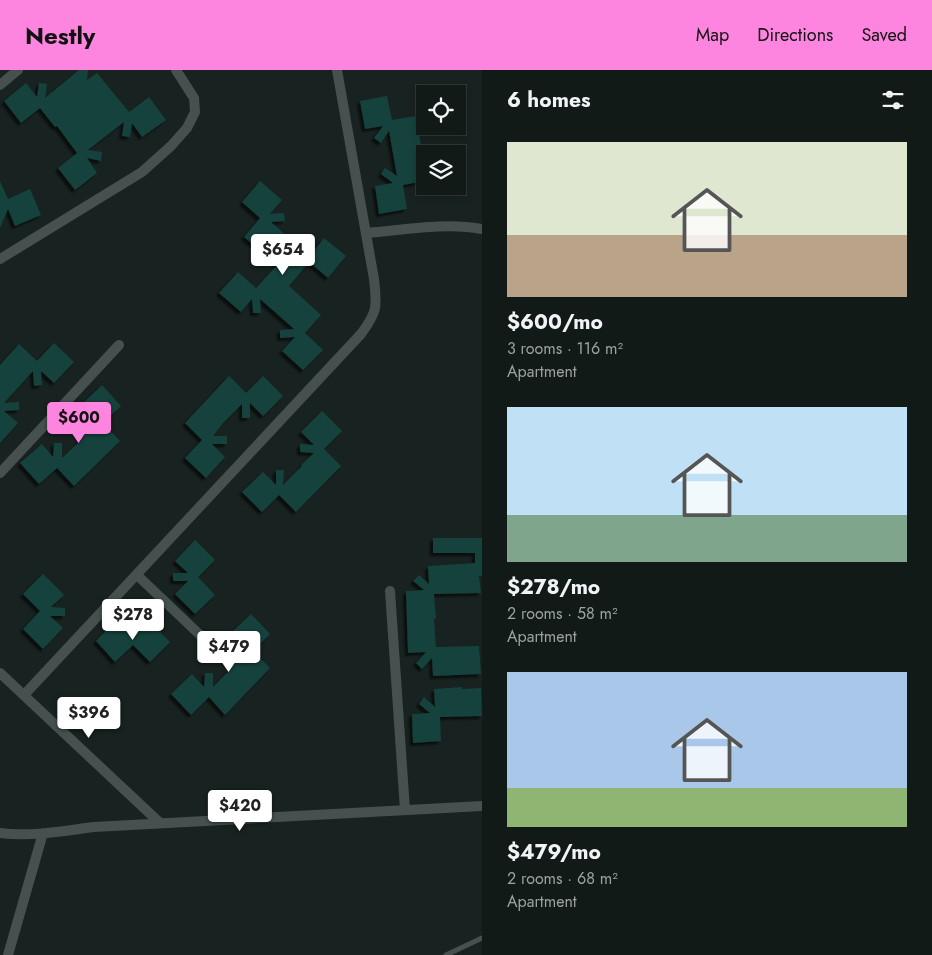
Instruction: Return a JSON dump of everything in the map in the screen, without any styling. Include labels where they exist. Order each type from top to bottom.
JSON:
[{"type":"street","points":[[0,85],[18,70]]},
{"type":"street","points":[[0,259],[142,172],[171,146],[187,128],[195,112],[194,98],[176,70]]},
{"type":"street","points":[[24,695],[361,334],[372,319],[377,303],[337,70]]},
{"type":"street","points":[[366,233],[466,226],[482,230]]},
{"type":"street","points":[[0,473],[119,345]]},
{"type":"street","points":[[137,574],[221,655]]},
{"type":"street","points":[[390,591],[405,810]]},
{"type":"street","points":[[0,673],[160,823]]},
{"type":"street","points":[[0,833],[14,835],[94,827],[482,806]]},
{"type":"street","points":[[8,955],[43,833]]},
{"type":"lane","points":[[446,955],[482,938]]},
{"type":"building","points":[[79,70],[88,70],[87,80],[97,73],[129,112],[149,97],[166,120],[142,137],[132,123],[130,137],[122,136],[124,122],[88,150],[102,152],[101,161],[87,158],[97,173],[75,190],[58,168],[77,153],[57,126],[55,127],[40,108],[21,123],[4,101],[26,83],[37,97],[39,83],[47,84],[45,98]]},
{"type":"building","points":[[387,96],[392,120],[416,116],[416,135],[419,135],[421,145],[416,145],[416,183],[403,185],[407,209],[379,214],[375,186],[393,183],[381,174],[385,168],[397,176],[389,131],[381,143],[374,138],[383,126],[365,129],[360,101]]},
{"type":"building","points":[[0,181],[8,199],[30,189],[41,215],[15,226],[8,209],[0,228]]},
{"type":"building","points":[[260,181],[282,200],[270,214],[284,213],[285,221],[271,222],[305,252],[304,237],[312,237],[313,252],[324,238],[346,256],[328,278],[309,262],[289,286],[321,315],[305,333],[323,350],[303,370],[282,351],[295,337],[280,338],[280,330],[294,329],[260,299],[261,313],[253,313],[252,299],[241,312],[219,293],[238,272],[256,288],[277,265],[244,237],[260,218],[242,202]]},
{"type":"building","points":[[54,343],[74,362],[54,383],[41,371],[42,385],[34,386],[33,371],[4,403],[19,402],[19,410],[4,411],[18,423],[0,443],[0,365],[19,344],[37,361]]},
{"type":"building","points":[[229,376],[246,393],[263,376],[283,396],[263,416],[250,403],[250,418],[242,418],[242,404],[224,422],[213,436],[227,436],[227,444],[212,444],[225,457],[206,478],[185,458],[202,440],[185,423]]},
{"type":"building","points":[[102,385],[121,406],[103,423],[120,441],[74,486],[57,468],[39,484],[20,463],[42,444],[53,457],[54,443],[62,443],[62,458],[81,440],[93,427],[79,426],[79,418],[94,418],[81,405]]},
{"type":"building","points":[[322,411],[342,431],[324,449],[341,466],[296,512],[279,495],[262,512],[242,492],[263,472],[276,485],[276,470],[284,470],[283,485],[302,466],[314,453],[300,452],[300,444],[314,445],[301,432]]},
{"type":"building","points":[[433,538],[482,538],[482,576],[479,576],[481,593],[434,594],[436,647],[479,646],[481,674],[433,676],[432,658],[422,669],[416,663],[426,652],[408,653],[406,591],[424,590],[413,581],[419,575],[429,584],[428,566],[475,563],[475,553],[433,553]]},
{"type":"building","points":[[195,540],[215,560],[198,577],[215,595],[195,614],[175,594],[188,581],[173,581],[173,573],[188,573],[175,561]]},
{"type":"building","points":[[43,574],[64,595],[51,607],[65,608],[65,616],[50,616],[63,628],[43,649],[23,629],[40,611],[23,594]]},
{"type":"building","points":[[251,614],[270,634],[253,651],[270,668],[225,715],[209,697],[191,715],[171,694],[192,674],[204,687],[205,673],[213,673],[213,687],[231,669],[243,655],[229,655],[229,647],[243,647],[230,634]]},
{"type":"building","points":[[129,620],[137,620],[137,634],[150,622],[170,642],[150,662],[133,645],[115,662],[96,641],[116,621],[129,634]]},
{"type":"building","points":[[462,687],[462,689],[481,688],[482,716],[440,717],[441,741],[413,743],[412,714],[430,713],[419,704],[424,697],[435,707],[434,689]]}]
